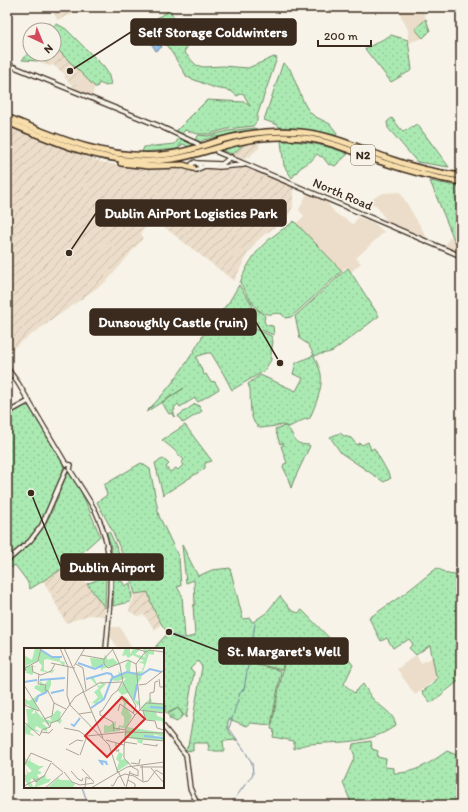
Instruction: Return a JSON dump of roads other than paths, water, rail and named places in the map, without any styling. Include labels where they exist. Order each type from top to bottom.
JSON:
[{"type":"highway","name":"N2","points":[[7,118],[76,144],[102,151],[134,155],[172,153],[252,134],[276,131],[303,132],[339,140],[394,161],[461,176]]},
{"type":"highway","name":"N2","points":[[7,122],[91,154],[114,159],[143,161],[184,157],[234,143],[272,137],[304,138],[334,144],[408,171],[461,182]]},
{"type":"highway","points":[[30,132],[75,151],[114,162],[140,165],[183,165],[193,168]]},
{"type":"main road","points":[[7,64],[198,144]]},
{"type":"main road","name":"North Road","points":[[217,152],[461,256]]},
{"type":"main road","points":[[220,164],[224,161],[224,154]]},
{"type":"main road","points":[[231,158],[220,164],[193,163],[193,168],[196,170],[205,166],[248,164]]},
{"type":"main road","points":[[225,166],[231,158]]},
{"type":"main road","points":[[198,163],[200,165],[199,168]]},
{"type":"main road","points":[[7,368],[29,401],[66,464],[64,466],[96,513],[108,553],[111,585],[106,648]]},
{"type":"main road","points":[[7,413],[29,401]]},
{"type":"main road","points":[[7,561],[30,541],[47,517],[68,470],[72,468],[70,464],[66,464]]},
{"type":"main road","points":[[164,727],[186,755],[190,788],[198,805]]},
{"type":"water","points":[[155,34],[162,47],[156,51],[148,38]]},
{"type":"waterway","points":[[245,751],[229,728],[240,693],[244,689],[255,624]]},
{"type":"waterway","points":[[169,632],[169,634],[184,639]]},
{"type":"waterway","points":[[230,805],[253,774],[252,763],[246,753]]},
{"type":"waterway","points":[[82,788],[87,801],[85,805]]},
{"type":"waterway","points":[[152,802],[165,802],[166,805]]},
{"type":"place","name":"Self Storage Coldwinters","points":[[70,71]]},
{"type":"place","name":"Dublin AirPort Logistics Park","points":[[69,253]]},
{"type":"place","name":"Dunsoughly Castle (ruin)","points":[[280,363]]},
{"type":"place","name":"Dublin Airport","points":[[31,493]]},
{"type":"place","name":"St. Margaret's Well","points":[[169,632]]}]
